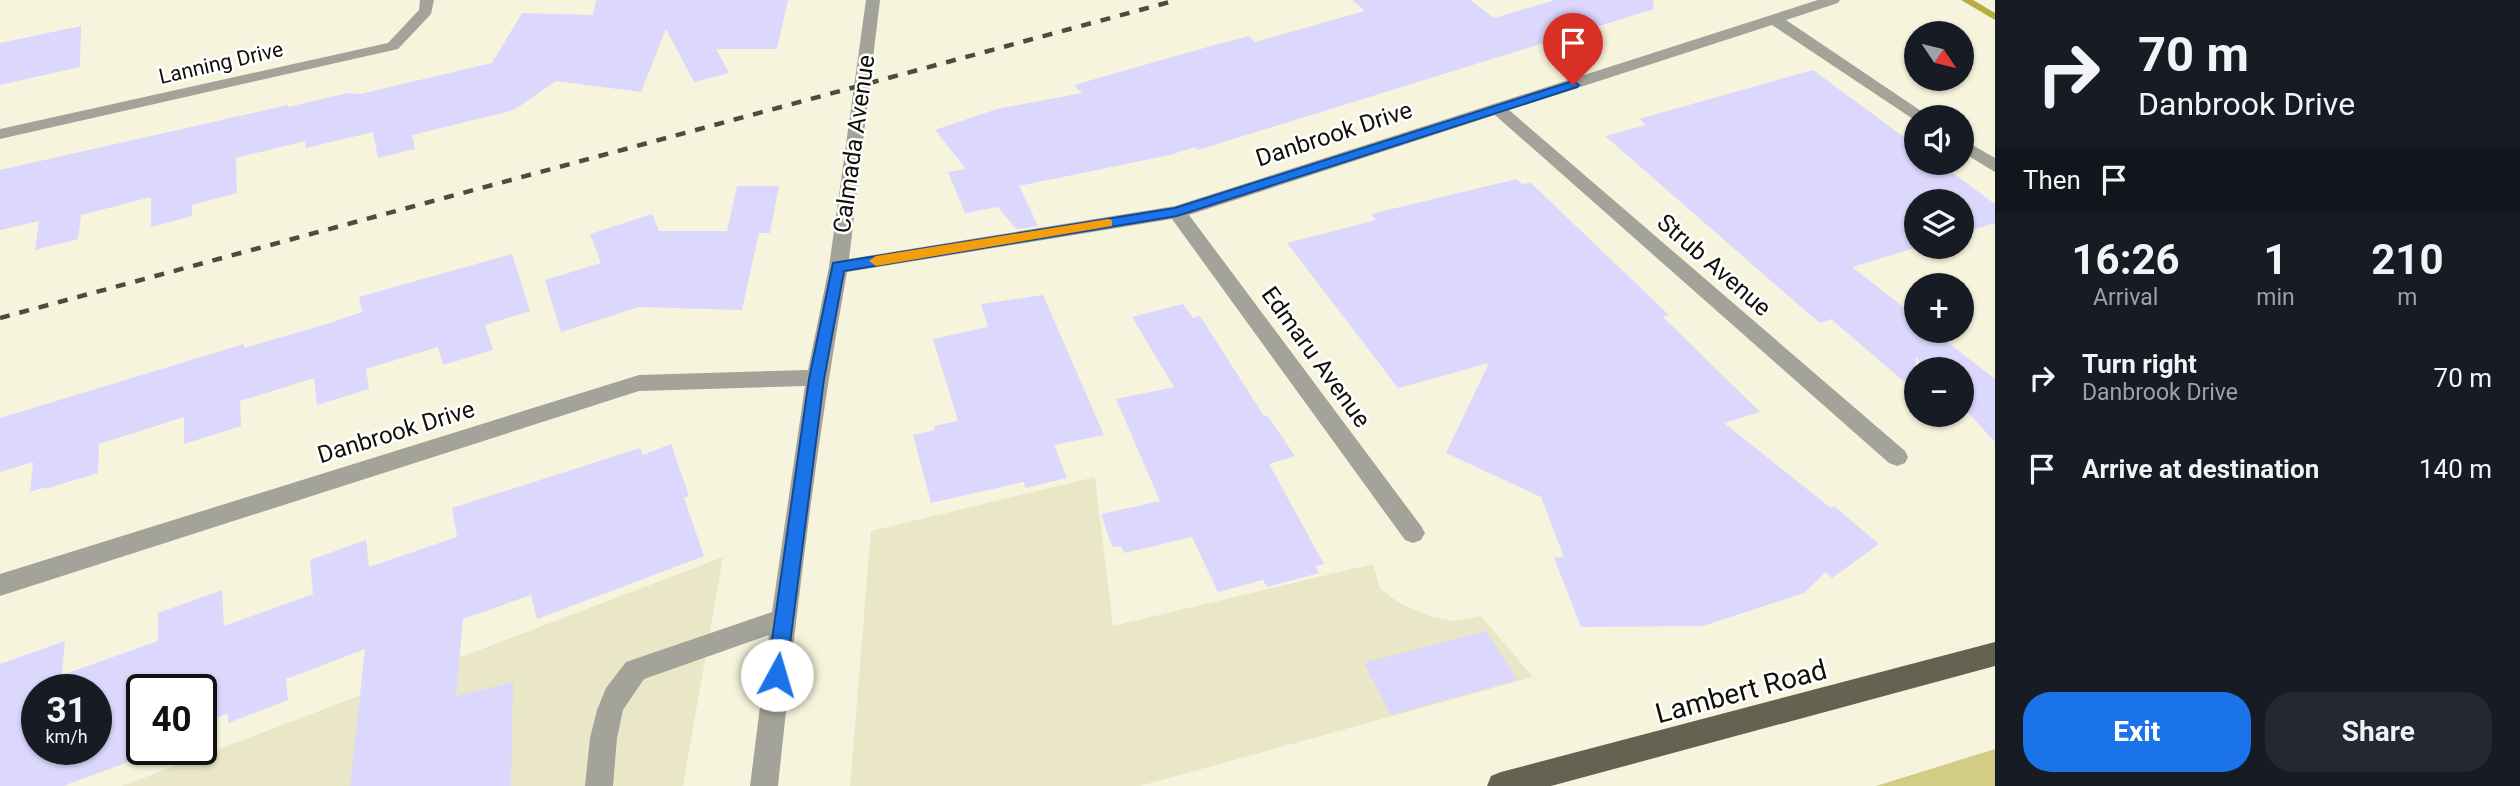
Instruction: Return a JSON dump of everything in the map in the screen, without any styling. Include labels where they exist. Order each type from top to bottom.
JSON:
[{"type":"main road","name":"Lambert Road","points":[[1502,786],[1995,654]]},
{"type":"street","name":"Lanning Drive","points":[[0,134],[393,46],[426,11],[427,0]]},
{"type":"street","name":"Calmada Avenue","points":[[764,786],[783,619],[817,379],[838,267],[873,0]]},
{"type":"street","name":"Danbrook Drive","points":[[838,267],[1177,212],[1833,0]]},
{"type":"street","points":[[1774,19],[1904,105]]},
{"type":"street","name":"Strub Avenue","points":[[1498,109],[1897,457]]},
{"type":"street","points":[[1974,152],[1995,166]]},
{"type":"street","name":"Edmaru Avenue","points":[[1177,212],[1413,533]]},
{"type":"street","name":"Danbrook Drive","points":[[0,585],[639,383],[817,379]]},
{"type":"street","points":[[599,786],[607,714],[618,687],[635,670],[783,619]]},
{"type":"shaded area","points":[[1095,477],[1113,626],[1373,564],[1380,589],[1401,604],[1432,617],[1454,621],[1481,616],[1533,677],[1140,786],[850,786],[871,531]]},
{"type":"shaded area","points":[[723,557],[683,786],[122,786],[177,765],[217,765],[217,750]]},
{"type":"shaded area","points":[[1995,749],[1995,786],[1876,786]]},
{"type":"building","points":[[596,0],[788,0],[777,49],[716,49],[729,73],[694,82],[666,29],[641,92],[556,81],[514,110],[412,135],[415,149],[378,158],[373,132],[306,148],[305,141],[236,158],[237,193],[192,205],[192,216],[151,227],[151,197],[81,215],[78,239],[35,250],[39,221],[0,230],[0,170],[288,105],[348,93],[360,94],[492,63],[522,13],[593,15]]},
{"type":"building","points":[[1352,0],[1470,0],[1494,18],[1555,0],[1653,0],[1654,9],[1198,150],[1195,147],[1170,155],[1019,186],[1038,226],[1016,229],[998,207],[965,213],[948,172],[966,169],[935,130],[997,109],[1082,93],[1074,85],[1211,46],[1249,36],[1255,42],[1365,11]]},
{"type":"building","points":[[81,26],[80,67],[0,85],[0,43]]},
{"type":"building","points":[[1813,70],[1904,137],[1904,175],[1955,175],[1995,204],[1995,223],[1974,229],[1974,189],[1904,189],[1904,251],[1852,267],[1904,308],[1904,343],[1948,343],[1967,357],[1904,357],[1904,382],[1831,319],[1820,323],[1605,136],[1646,125],[1639,119]]},
{"type":"building","points":[[1517,179],[1522,184],[1531,183],[1669,315],[1663,317],[1760,412],[1724,423],[1831,508],[1834,506],[1879,544],[1832,578],[1826,572],[1804,593],[1703,626],[1581,627],[1554,558],[1564,557],[1541,497],[1446,453],[1489,363],[1398,388],[1287,243],[1376,220],[1371,214]]},
{"type":"building","points":[[737,186],[779,186],[770,233],[759,233],[742,310],[639,307],[561,332],[545,280],[601,263],[590,234],[652,214],[659,231],[727,231]]},
{"type":"building","points":[[512,254],[530,311],[485,325],[493,350],[443,365],[438,347],[366,369],[369,389],[317,405],[314,378],[240,401],[241,426],[184,444],[184,417],[99,444],[98,473],[45,489],[30,492],[33,462],[0,472],[0,418],[244,344],[244,348],[327,324],[362,312],[359,297]]},
{"type":"building","points":[[1043,295],[1104,435],[1054,445],[1067,478],[1025,488],[1024,482],[931,503],[913,435],[935,430],[934,426],[958,421],[933,339],[988,327],[981,304]]},
{"type":"building","points":[[1183,304],[1193,318],[1200,316],[1264,416],[1267,415],[1295,456],[1269,464],[1324,564],[1315,566],[1319,573],[1267,587],[1263,580],[1218,592],[1192,537],[1124,553],[1121,546],[1112,547],[1101,514],[1160,501],[1116,399],[1174,387],[1132,317]]},
{"type":"building","points":[[1974,363],[1995,379],[1995,442],[1974,419]]},
{"type":"building","points":[[671,444],[689,496],[684,498],[704,556],[537,619],[531,595],[463,619],[456,696],[513,682],[511,786],[350,786],[365,649],[286,679],[288,700],[228,723],[228,713],[217,718],[217,674],[126,674],[126,763],[63,786],[0,786],[0,664],[65,641],[62,674],[21,674],[21,765],[112,765],[112,674],[65,674],[158,641],[158,613],[222,590],[224,626],[313,594],[310,560],[366,540],[369,567],[457,537],[452,508],[640,448],[643,455]]},
{"type":"building","points":[[1486,631],[1517,680],[1391,715],[1364,663]]},
{"type":"waterway","points":[[1966,0],[1995,17]]},
{"type":"railway","points":[[0,318],[1177,0]]},
{"type":"slow traffic","points":[[876,261],[1108,223]]},
{"type":"route","points":[[777,675],[817,379],[838,267],[1177,212],[1573,85]]}]
